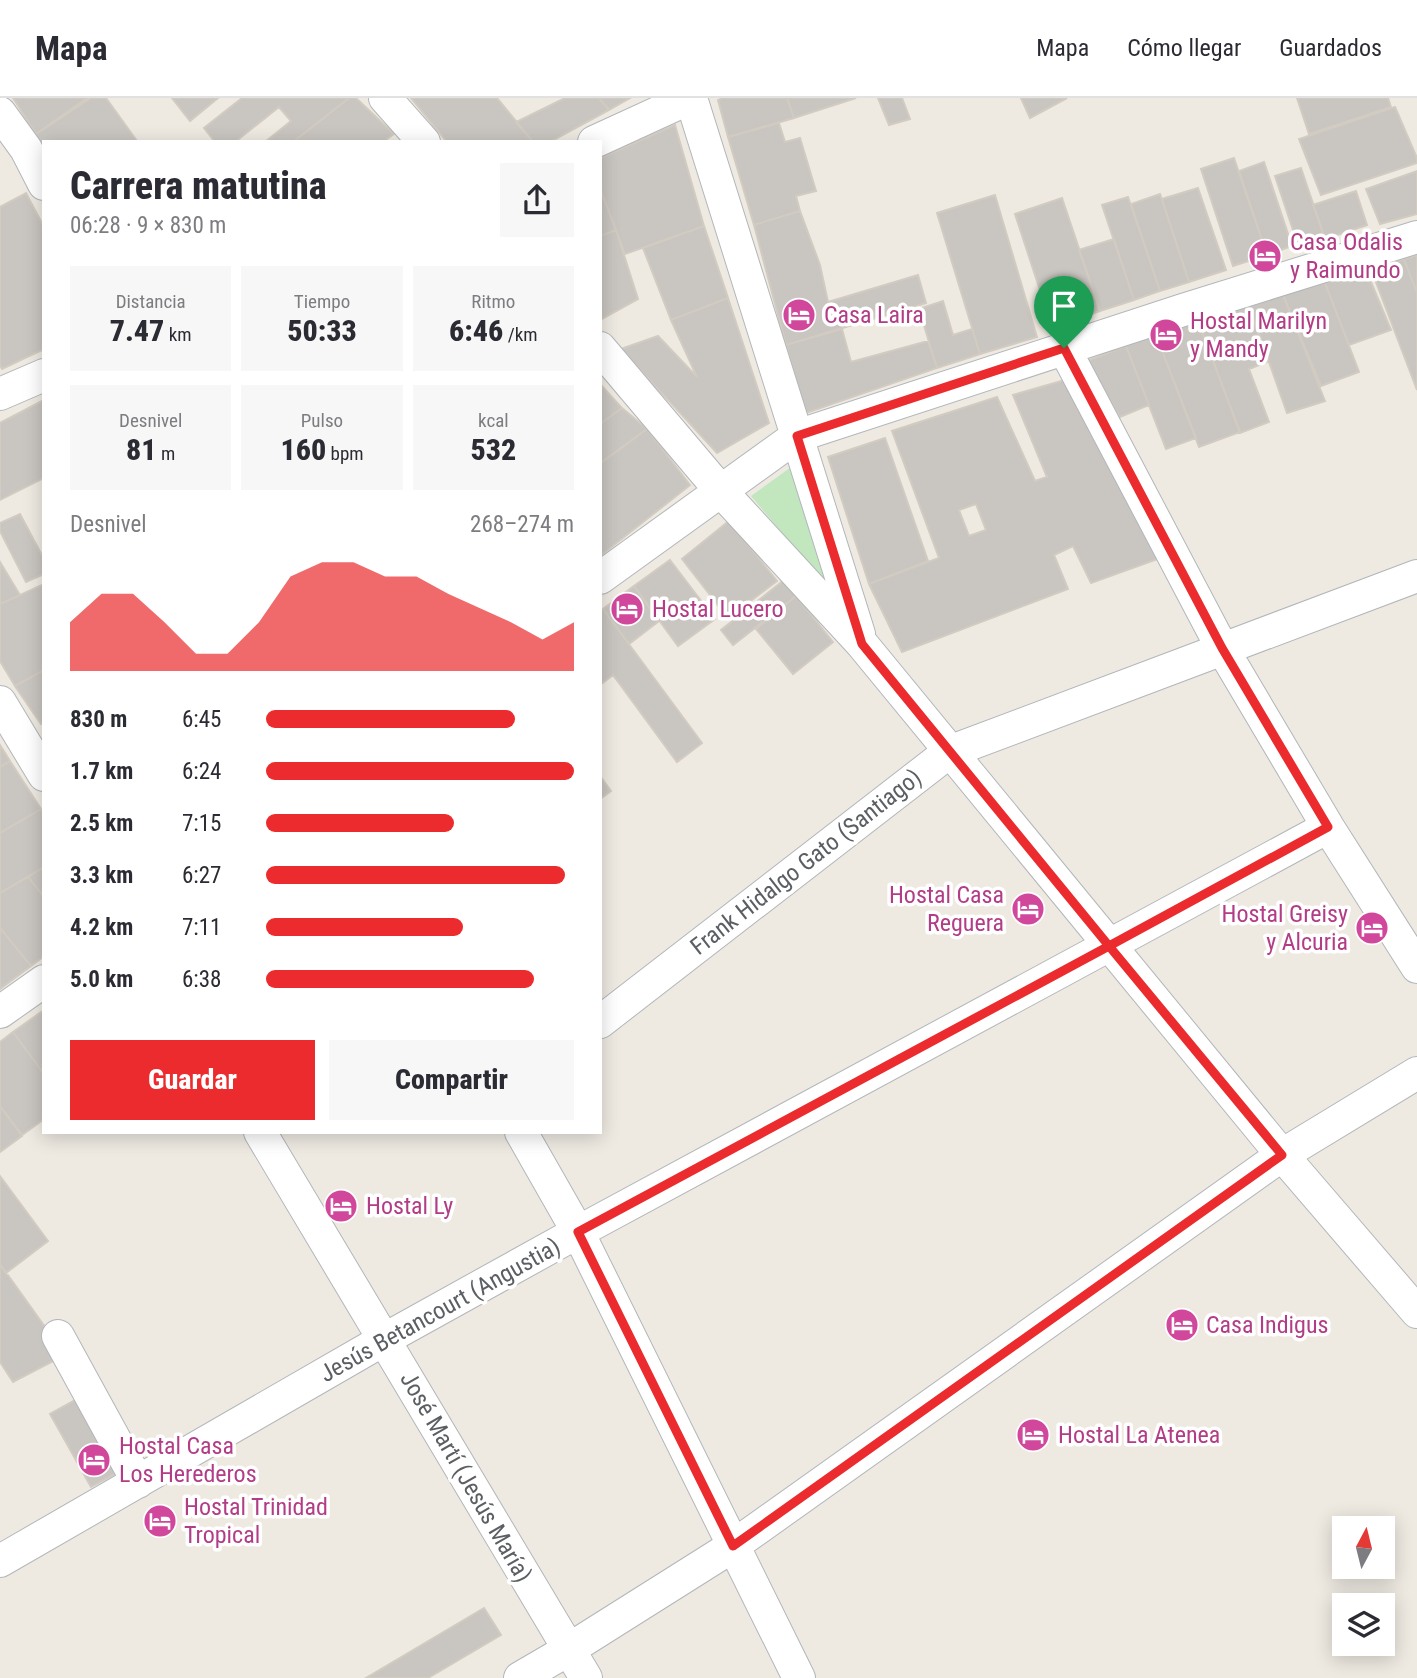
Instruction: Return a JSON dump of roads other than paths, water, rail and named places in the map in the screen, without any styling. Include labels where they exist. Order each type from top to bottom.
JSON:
[{"type":"street","points":[[385,98],[422,140]]},
{"type":"street","points":[[598,140],[691,98],[862,644]]},
{"type":"street","points":[[0,113],[26,149],[42,180]]},
{"type":"street","points":[[602,577],[797,436],[1417,236]]},
{"type":"street","points":[[1064,348],[1222,648],[1328,827],[1417,967]]},
{"type":"street","points":[[602,350],[720,490],[862,644],[1282,1155],[1417,1312]]},
{"type":"street","points":[[0,394],[42,377]]},
{"type":"street","name":"Frank Hidalgo Gato (Santiago)","points":[[602,1020],[949,751],[1417,576]]},
{"type":"street","points":[[0,702],[42,772]]},
{"type":"street","name":"Jesús Betancourt (Angustia)","points":[[0,1561],[385,1339],[578,1232],[1328,827]]},
{"type":"street","points":[[0,1012],[42,982]]},
{"type":"street","points":[[520,1678],[733,1546],[1282,1155],[1417,1073]]},
{"type":"street","name":"José Martí (Jesús María)","points":[[261,1134],[586,1678]]},
{"type":"street","points":[[522,1134],[578,1232],[799,1678]]},
{"type":"street","points":[[58,1336],[138,1482]]},
{"type":"place","name":"Casa Odalis y Raimundo","points":[[1265,256]]},
{"type":"place","name":"Casa Laira","points":[[799,315]]},
{"type":"place","name":"Hostal Marilyn y Mandy","points":[[1166,335]]},
{"type":"place","name":"Hostal Lucero","points":[[627,609]]},
{"type":"place","name":"Hostal Casa Reguera","points":[[1028,909]]},
{"type":"place","name":"Hostal Greisy y Alcuria","points":[[1372,928]]},
{"type":"place","name":"Hostal Ly","points":[[341,1206]]},
{"type":"place","name":"Casa Indigus","points":[[1182,1325]]},
{"type":"place","name":"Hostal La Atenea","points":[[1033,1435]]},
{"type":"place","name":"Hostal Casa Los Herederos","points":[[94,1460]]},
{"type":"place","name":"Hostal Trinidad Tropical","points":[[160,1521]]}]
